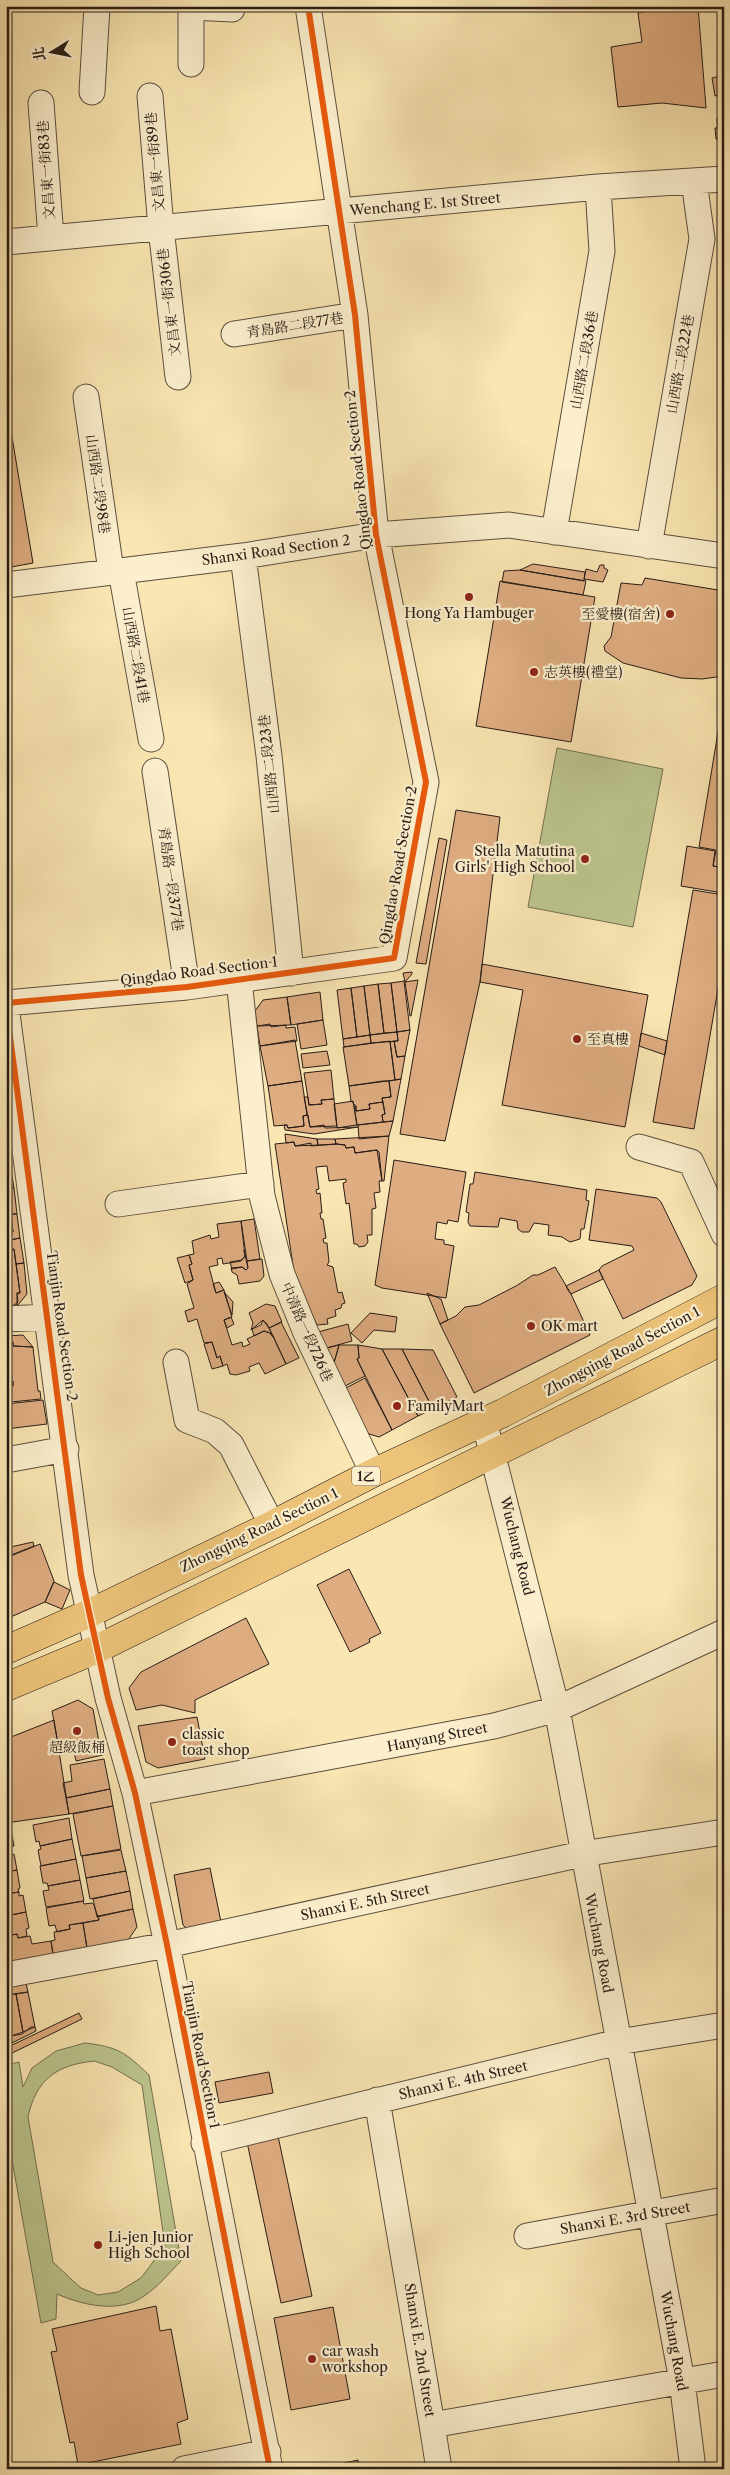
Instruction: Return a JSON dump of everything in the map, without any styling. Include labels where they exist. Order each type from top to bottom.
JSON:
[{"type":"main road","name":"Zhongqing Road Section 1","points":[[6,1650],[90,1613],[272,1525],[373,1473],[484,1421],[724,1298]]},
{"type":"main road","points":[[6,1687],[97,1649],[724,1340]]},
{"type":"street","points":[[92,92],[97,6]]},
{"type":"street","name":"Qingdao Road Section 2","points":[[308,6],[355,315],[376,535],[426,782],[394,958]]},
{"type":"street","points":[[191,64],[191,7],[232,9]]},
{"type":"street","name":"文昌東一街89巷","points":[[150,96],[161,228]]},
{"type":"street","name":"文昌東一街83巷","points":[[41,103],[51,238]]},
{"type":"street","name":"Wenchang E. 1st Street","points":[[6,242],[598,188],[724,179]]},
{"type":"street","name":"山西路二段22巷","points":[[649,546],[702,239],[694,181]]},
{"type":"street","name":"山西路二段36巷","points":[[554,532],[602,251],[598,188]]},
{"type":"street","name":"文昌東一街306巷","points":[[161,228],[178,377]]},
{"type":"street","name":"青島路二段77巷","points":[[234,334],[355,315]]},
{"type":"street","name":"山西路二段98巷","points":[[86,397],[116,571]]},
{"type":"street","name":"Shanxi Road Section 2","points":[[6,585],[243,556],[376,535],[509,526],[724,556]]},
{"type":"street","name":"山西路二段23巷","points":[[243,556],[269,756],[291,973]]},
{"type":"street","name":"山西路二段41巷","points":[[116,571],[151,740]]},
{"type":"street","name":"青島路一段377巷","points":[[155,771],[187,987]]},
{"type":"street","name":"Qingdao Road Section 1","points":[[6,1005],[187,987],[394,958]]},
{"type":"street","name":"中清路一段726巷","points":[[239,980],[261,1184],[282,1274],[306,1333],[373,1473]]},
{"type":"street","name":"Tianjin Road Section 2","points":[[6,1005],[66,1449],[81,1575],[97,1649]]},
{"type":"street","points":[[639,1147],[691,1162],[724,1234]]},
{"type":"street","points":[[118,1204],[261,1184]]},
{"type":"street","points":[[6,1319],[48,1318]]},
{"type":"street","points":[[176,1362],[186,1420],[216,1431],[231,1445],[272,1525]]},
{"type":"street","name":"Wuchang Road","points":[[484,1421],[494,1454],[557,1709],[582,1854],[682,2381],[693,2469]]},
{"type":"street","points":[[6,1460],[66,1449]]},
{"type":"street","name":"Hanyang Street","points":[[135,1793],[494,1726],[557,1709],[724,1632]]},
{"type":"street","name":"Tianjin Road Section 1","points":[[97,1649],[108,1698],[135,1793],[269,2461]]},
{"type":"street","name":"Shanxi E. 5th Street","points":[[6,1975],[167,1945],[582,1854],[724,1832]]},
{"type":"street","name":"Shanxi E. 4th Street","points":[[204,2143],[618,2042],[724,2025]]},
{"type":"street","name":"Shanxi E. 2nd Street","points":[[377,2100],[432,2426],[724,2374]]},
{"type":"street","name":"Shanxi E. 3rd Street","points":[[527,2236],[649,2212],[724,2200]]},
{"type":"street","points":[[432,2426],[439,2469]]},
{"type":"street","points":[[184,2469],[269,2461]]},
{"type":"green space","points":[[557,748],[663,769],[633,927],[528,907]]},
{"type":"green space","points":[[85,2043],[106,2046],[127,2056],[149,2075],[181,2261],[159,2284],[144,2296],[134,2302],[123,2305],[100,2306],[57,2294],[56,2319],[41,2323],[6,2126],[6,2065],[19,2062],[23,2087],[32,2068],[56,2051]],"holes":[[[94,2061],[112,2067],[142,2085],[165,2246],[141,2278],[118,2292],[98,2295],[81,2288],[53,2262],[28,2117],[36,2093],[50,2076],[59,2070]]]},
{"type":"building","points":[[685,6],[698,6],[706,108],[662,103],[618,107],[611,47],[642,42],[638,13]]},
{"type":"building","points":[[724,71],[724,94],[715,96],[712,78],[721,76],[720,72]]},
{"type":"building","points":[[722,115],[724,115],[724,145],[720,145],[719,139],[716,139],[715,128],[718,128],[717,119],[722,119]]},
{"type":"building","points":[[6,401],[33,563],[6,568]]},
{"type":"building","points":[[533,564],[585,572],[584,581],[520,570]]},
{"type":"building","points":[[600,565],[604,565],[604,568],[608,570],[603,582],[584,579],[586,569],[597,572]]},
{"type":"building","points":[[520,570],[586,581],[583,595],[502,582],[504,571]]},
{"type":"building","name":"至愛樓(宿舍)","points":[[645,578],[724,591],[724,676],[702,679],[681,678],[623,663],[605,651],[604,646],[611,637],[621,583],[642,585]]},
{"type":"building","name":"志英樓(禮堂)","points":[[500,581],[595,597],[571,742],[476,726]]},
{"type":"building","points":[[724,696],[723,868],[713,866],[716,850],[699,847]]},
{"type":"building","points":[[456,810],[500,817],[480,982],[445,1141],[400,1134]]},
{"type":"building","points":[[439,838],[447,840],[426,964],[416,963]]},
{"type":"building","points":[[687,846],[715,851],[713,866],[723,868],[724,865],[723,893],[681,886]]},
{"type":"building","points":[[693,890],[724,895],[724,954],[694,1129],[653,1122]]},
{"type":"building","name":"至真樓","points":[[482,964],[648,995],[625,1127],[502,1105],[523,990],[480,982]]},
{"type":"building","points":[[412,972],[412,974],[405,982],[403,973]]},
{"type":"building","points":[[418,980],[411,1016],[410,1016],[405,982]]},
{"type":"building","points":[[404,981],[410,1030],[397,1032],[391,983]]},
{"type":"building","points":[[391,983],[397,1032],[384,1033],[378,984]]},
{"type":"building","points":[[378,984],[384,1033],[370,1035],[364,986]]},
{"type":"building","points":[[364,986],[370,1035],[357,1037],[351,988]]},
{"type":"building","points":[[351,988],[357,1037],[343,1039],[337,990]]},
{"type":"building","points":[[320,992],[323,1020],[291,1025],[287,997]]},
{"type":"building","points":[[287,997],[291,1025],[257,1026],[255,1011],[263,1000]]},
{"type":"building","points":[[323,1020],[327,1045],[301,1049],[297,1024]]},
{"type":"building","points":[[270,1024],[271,1027],[286,1025],[286,1028],[295,1027],[297,1041],[260,1046],[257,1026]]},
{"type":"building","points":[[410,1030],[405,1056],[397,1057],[394,1041],[398,1041],[397,1032]]},
{"type":"building","points":[[397,1032],[398,1041],[371,1043],[370,1035]]},
{"type":"building","points":[[641,1033],[667,1041],[665,1055],[639,1046]]},
{"type":"building","points":[[370,1035],[371,1043],[344,1047],[343,1039]]},
{"type":"building","points":[[295,1040],[302,1081],[268,1086],[260,1046]]},
{"type":"building","points":[[390,1041],[395,1080],[349,1086],[343,1047]]},
{"type":"building","points":[[394,1041],[397,1057],[405,1056],[401,1079],[395,1080],[390,1042]]},
{"type":"building","points":[[327,1051],[330,1065],[303,1068],[301,1054]]},
{"type":"building","points":[[331,1070],[334,1099],[321,1100],[322,1104],[309,1105],[304,1073]]},
{"type":"building","points":[[401,1079],[393,1121],[383,1122],[382,1115],[385,1114],[382,1098],[391,1097],[389,1081]]},
{"type":"building","points":[[302,1081],[307,1115],[303,1116],[304,1126],[288,1128],[287,1125],[274,1126],[268,1086]]},
{"type":"building","points":[[389,1081],[391,1097],[382,1098],[383,1102],[369,1104],[370,1109],[356,1111],[356,1106],[351,1101],[349,1086]]},
{"type":"building","points":[[304,1097],[308,1097],[309,1105],[322,1104],[321,1100],[334,1099],[337,1126],[310,1127]]},
{"type":"building","points":[[353,1101],[357,1125],[337,1128],[334,1104]]},
{"type":"building","points":[[383,1102],[385,1114],[382,1115],[383,1122],[357,1125],[354,1106],[356,1106],[356,1111],[370,1109],[369,1104]]},
{"type":"building","points":[[308,1115],[310,1127],[324,1125],[325,1128],[358,1127],[314,1134],[285,1130],[284,1125],[287,1125],[288,1128],[304,1126],[303,1116]]},
{"type":"building","points":[[393,1121],[389,1136],[359,1139],[358,1125]]},
{"type":"building","points":[[285,1134],[317,1139],[318,1145],[295,1146],[294,1142],[286,1143]]},
{"type":"building","points":[[389,1136],[384,1181],[382,1181],[377,1150],[355,1153],[354,1147],[346,1148],[345,1145],[336,1144],[335,1139]]},
{"type":"building","points":[[6,1139],[10,1163],[6,1164]]},
{"type":"building","points":[[317,1139],[335,1139],[336,1144],[318,1145]]},
{"type":"building","points":[[294,1142],[295,1146],[311,1143],[311,1146],[337,1144],[345,1145],[346,1148],[354,1147],[355,1153],[377,1150],[379,1152],[382,1181],[379,1181],[380,1192],[374,1193],[376,1208],[372,1209],[372,1235],[367,1235],[368,1242],[365,1246],[359,1247],[357,1244],[354,1244],[349,1203],[346,1204],[343,1183],[346,1182],[346,1179],[329,1181],[327,1166],[316,1167],[319,1189],[316,1190],[317,1194],[320,1193],[322,1213],[320,1213],[321,1219],[323,1219],[326,1238],[323,1239],[324,1243],[327,1243],[329,1262],[327,1265],[333,1267],[338,1293],[342,1292],[345,1303],[342,1304],[341,1308],[335,1310],[336,1316],[327,1319],[328,1324],[317,1325],[295,1279],[275,1144]]},
{"type":"building","points":[[394,1160],[466,1172],[458,1222],[448,1220],[447,1224],[437,1222],[435,1239],[444,1240],[444,1244],[454,1246],[446,1298],[382,1288],[375,1285]]},
{"type":"building","points":[[10,1163],[14,1188],[6,1189],[6,1164]]},
{"type":"building","points":[[475,1172],[587,1190],[586,1200],[589,1201],[584,1229],[581,1229],[580,1239],[570,1242],[562,1237],[548,1235],[549,1225],[534,1223],[529,1232],[522,1232],[518,1229],[517,1221],[500,1218],[498,1227],[470,1226],[468,1222],[469,1213],[466,1212],[470,1184],[473,1184]]},
{"type":"building","points":[[14,1188],[17,1214],[11,1214],[6,1189]]},
{"type":"building","points":[[596,1189],[657,1198],[661,1202],[697,1276],[692,1285],[623,1319],[599,1270],[602,1266],[634,1250],[632,1246],[589,1240]]},
{"type":"building","points":[[8,1196],[13,1232],[9,1232],[10,1240],[6,1241],[6,1197]]},
{"type":"building","points":[[11,1214],[17,1214],[20,1238],[10,1240],[9,1232],[13,1232]]},
{"type":"building","points":[[254,1219],[260,1259],[247,1261],[241,1221]]},
{"type":"building","points":[[241,1221],[245,1256],[241,1261],[223,1264],[222,1258],[217,1259],[218,1265],[209,1267],[216,1293],[224,1290],[232,1317],[224,1320],[232,1345],[242,1342],[243,1347],[250,1344],[247,1339],[264,1331],[270,1333],[274,1338],[286,1364],[265,1374],[259,1363],[249,1367],[250,1371],[236,1375],[230,1374],[227,1364],[223,1366],[220,1356],[217,1358],[212,1342],[204,1343],[197,1319],[188,1322],[185,1311],[194,1308],[187,1284],[193,1280],[189,1265],[192,1264],[189,1255],[194,1254],[192,1241],[210,1235],[211,1239],[219,1237],[217,1224]]},
{"type":"building","points":[[20,1238],[24,1263],[16,1264],[14,1249],[11,1250],[10,1240]]},
{"type":"building","points":[[10,1240],[11,1250],[6,1250],[6,1241]]},
{"type":"building","points":[[14,1249],[20,1293],[17,1293],[17,1305],[6,1306],[6,1250]]},
{"type":"building","points":[[244,1250],[248,1268],[246,1270],[242,1267],[232,1269],[230,1262],[242,1260],[245,1256]]},
{"type":"building","points":[[189,1255],[192,1264],[189,1265],[193,1280],[185,1283],[177,1258]]},
{"type":"building","points":[[262,1259],[264,1276],[260,1281],[239,1284],[237,1275],[232,1272],[231,1268],[242,1267],[246,1270],[248,1268],[247,1261]]},
{"type":"building","points":[[24,1263],[27,1294],[18,1305],[13,1306],[18,1302],[17,1293],[20,1293],[16,1264]]},
{"type":"building","points":[[555,1267],[571,1294],[590,1335],[474,1393],[440,1324],[456,1316],[465,1307],[479,1305],[533,1275],[538,1275]]},
{"type":"building","points":[[599,1270],[603,1279],[571,1294],[568,1290],[566,1286]]},
{"type":"building","points":[[219,1282],[224,1290],[216,1293],[213,1284]]},
{"type":"building","points":[[224,1292],[233,1302],[232,1315]]},
{"type":"building","points":[[427,1293],[441,1299],[448,1320],[440,1324]]},
{"type":"building","points":[[266,1304],[275,1306],[282,1322],[269,1328],[263,1320],[251,1330],[253,1323],[249,1313]]},
{"type":"building","points":[[370,1313],[397,1317],[395,1332],[374,1330],[362,1343],[351,1333]]},
{"type":"building","points":[[231,1317],[234,1324],[227,1328],[224,1320]]},
{"type":"building","points":[[263,1320],[274,1338],[270,1333],[264,1331],[254,1336],[252,1329],[261,1325]]},
{"type":"building","points":[[281,1322],[299,1358],[286,1364],[269,1328]]},
{"type":"building","points":[[348,1324],[352,1341],[323,1349],[318,1332]]},
{"type":"building","points":[[23,1335],[33,1347],[13,1346],[13,1342],[6,1342],[6,1336]]},
{"type":"building","points":[[6,1342],[13,1342],[13,1346],[33,1347],[38,1391],[40,1391],[41,1399],[11,1402],[10,1386],[13,1386],[13,1381],[6,1382]]},
{"type":"building","points":[[212,1342],[217,1358],[220,1356],[223,1366],[212,1369],[204,1344]]},
{"type":"building","points":[[339,1345],[332,1370],[323,1349]]},
{"type":"building","points":[[339,1345],[358,1345],[359,1358],[357,1359],[365,1376],[341,1388],[332,1370]]},
{"type":"building","points":[[358,1345],[382,1349],[418,1416],[392,1430],[357,1359],[359,1358]]},
{"type":"building","points":[[382,1349],[402,1349],[433,1409],[418,1416]]},
{"type":"building","points":[[402,1349],[433,1350],[457,1397],[433,1409]]},
{"type":"building","points":[[365,1378],[392,1430],[379,1437],[363,1432],[342,1390]]},
{"type":"building","points":[[13,1381],[13,1386],[10,1386],[11,1402],[6,1402],[6,1382]]},
{"type":"building","points":[[43,1400],[47,1424],[6,1429],[6,1404]]},
{"type":"building","points":[[33,1542],[34,1546],[6,1557],[6,1548]]},
{"type":"building","points":[[40,1544],[54,1581],[45,1602],[6,1619],[6,1558]]},
{"type":"building","points":[[349,1569],[381,1633],[369,1639],[370,1642],[350,1652],[317,1585]]},
{"type":"building","points":[[54,1582],[70,1590],[62,1609],[45,1602]]},
{"type":"building","points":[[246,1618],[269,1664],[195,1700],[195,1713],[162,1705],[136,1710],[129,1688],[141,1672]]},
{"type":"building","name":"超級飯桶","points":[[78,1700],[93,1709],[99,1742],[59,1749],[52,1711]]},
{"type":"building","name":"classic toast shop","points":[[197,1717],[205,1759],[158,1768],[146,1762],[138,1726]]},
{"type":"building","points":[[54,1720],[69,1814],[6,1823],[6,1739]]},
{"type":"building","points":[[100,1742],[103,1755],[76,1761],[73,1747]]},
{"type":"building","points":[[104,1759],[110,1789],[66,1798],[63,1783],[72,1781],[70,1765]]},
{"type":"building","points":[[110,1789],[113,1806],[69,1814],[66,1798]]},
{"type":"building","points":[[113,1806],[121,1849],[81,1856],[73,1814]]},
{"type":"building","points":[[69,1818],[72,1839],[40,1846],[39,1841],[36,1842],[33,1825]]},
{"type":"building","points":[[11,1829],[14,1846],[10,1847],[11,1851],[6,1852],[6,1830]]},
{"type":"building","points":[[72,1839],[76,1859],[41,1866],[38,1850],[41,1849],[40,1846]]},
{"type":"building","points":[[121,1850],[126,1871],[86,1878],[82,1856]]},
{"type":"building","points":[[11,1851],[12,1855],[14,1854],[17,1870],[6,1872],[6,1852]]},
{"type":"building","points":[[76,1859],[80,1880],[48,1886],[47,1883],[43,1883],[40,1866]]},
{"type":"building","points":[[210,1868],[222,1927],[192,1934],[183,1925],[174,1875]]},
{"type":"building","points":[[17,1870],[19,1892],[6,1894],[6,1872]]},
{"type":"building","points":[[126,1871],[130,1891],[90,1899],[86,1878]]},
{"type":"building","points":[[80,1880],[84,1901],[46,1907],[43,1891],[49,1890],[48,1886]]},
{"type":"building","points":[[130,1891],[133,1909],[97,1917],[93,1899]]},
{"type":"building","points":[[19,1892],[19,1896],[23,1895],[26,1912],[6,1916],[6,1894]]},
{"type":"building","points":[[83,1901],[84,1904],[92,1903],[94,1905],[99,1920],[69,1925],[70,1929],[57,1932],[55,1925],[49,1926],[46,1908]]},
{"type":"building","points":[[133,1909],[137,1927],[128,1940],[87,1948],[83,1923],[99,1920],[98,1916]]},
{"type":"building","points":[[26,1912],[29,1928],[26,1929],[27,1936],[18,1938],[17,1934],[6,1936],[6,1916]]},
{"type":"building","points":[[83,1923],[87,1948],[53,1954],[51,1941],[55,1940],[54,1932],[70,1929],[69,1925]]},
{"type":"building","points":[[17,1934],[18,1938],[30,1936],[32,1944],[51,1941],[53,1954],[6,1963],[6,1936]]},
{"type":"building","points":[[26,1983],[28,1992],[6,1995],[6,1987]]},
{"type":"building","points":[[28,1992],[35,2027],[23,2032],[16,1994]]},
{"type":"building","points":[[16,1994],[23,2032],[11,2036],[6,1995]]},
{"type":"building","points":[[6,2009],[12,2042],[6,2043]]},
{"type":"building","points":[[79,2013],[82,2019],[6,2056],[6,2048]]},
{"type":"building","points":[[31,2027],[35,2027],[36,2031],[6,2046],[6,2043],[12,2042],[11,2036],[22,2034]]},
{"type":"building","points":[[269,2072],[273,2093],[219,2103],[215,2082]]},
{"type":"building","points":[[278,2136],[312,2296],[281,2303],[247,2142]]},
{"type":"building","points":[[156,2306],[160,2331],[171,2329],[188,2419],[177,2423],[181,2444],[78,2465],[74,2442],[70,2443],[51,2352],[57,2351],[52,2329]]},
{"type":"building","name":"car wash workshop","points":[[333,2307],[350,2399],[291,2410],[274,2318]]},
{"type":"building","points":[[6,2443],[10,2466],[6,2466]]},
{"type":"building","points":[[358,2460],[359,2469],[318,2469]]},
{"type":"cycle path","points":[[6,1003],[187,987],[394,958],[426,782],[376,535],[355,315],[308,6]]},
{"type":"cycle path","points":[[6,1006],[81,1575],[108,1698],[135,1793],[167,1945],[270,2469]]},
{"type":"place","name":"Hong Ya Hambuger","points":[[469,597]]},
{"type":"place","name":"至愛樓(宿舍)","points":[[670,614]]},
{"type":"place","name":"志英樓(禮堂)","points":[[534,672]]},
{"type":"place","name":"Stella Matutina Girls' High School","points":[[585,859]]},
{"type":"place","name":"至真樓","points":[[577,1039]]},
{"type":"place","name":"OK mart","points":[[531,1326]]},
{"type":"place","name":"FamilyMart","points":[[397,1406]]},
{"type":"place","name":"超級飯桶","points":[[77,1731]]},
{"type":"place","name":"classic toast shop","points":[[172,1742]]},
{"type":"place","name":"Li-jen Junior High School","points":[[98,2245]]},
{"type":"place","name":"car wash workshop","points":[[312,2359]]}]
